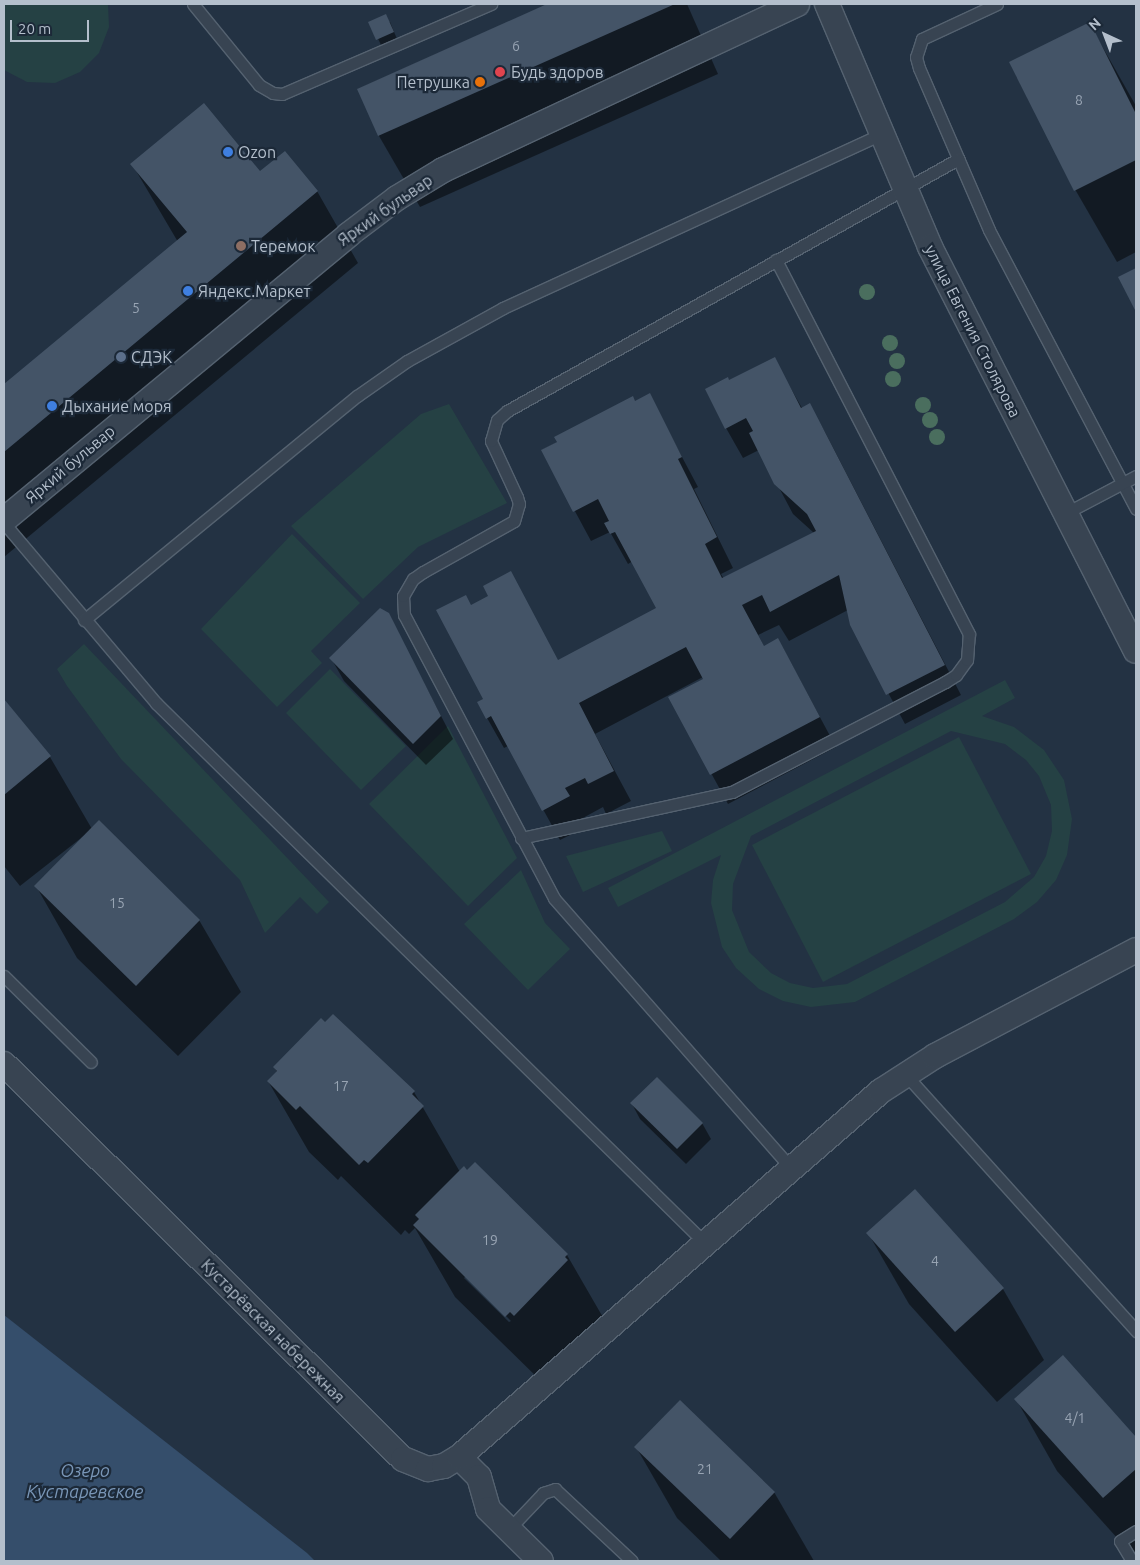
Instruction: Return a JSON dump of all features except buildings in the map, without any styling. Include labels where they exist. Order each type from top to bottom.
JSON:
[{"type":"street","name":"Яркий бульвар","points":[[4,521],[348,235],[397,198],[443,170],[797,4]]},
{"type":"street","name":"улица Евгения Столярова","points":[[828,4],[930,247],[1136,651]]},
{"type":"street","name":"Кустарёвская набережная","points":[[4,1064],[403,1459],[428,1469],[444,1466],[459,1457],[861,1106],[905,1074],[1136,950]]},
{"type":"street","points":[[459,1457],[479,1477],[488,1509],[541,1561]]},
{"type":"lane","points":[[193,4],[259,85],[273,93],[282,94],[492,4]]},
{"type":"lane","points":[[997,4],[937,29],[922,39],[917,48],[919,68],[1004,260],[1136,509]]},
{"type":"lane","points":[[84,620],[357,396],[407,361],[503,308],[882,134]]},
{"type":"lane","points":[[791,1168],[562,908],[543,881],[404,615],[402,605],[407,587],[423,572],[508,527],[518,515],[517,497],[491,441],[497,420],[507,412],[958,159]]},
{"type":"lane","points":[[522,838],[732,792],[945,682],[956,675],[967,660],[969,634],[776,260]]},
{"type":"lane","points":[[1066,513],[1136,476]]},
{"type":"lane","points":[[4,521],[84,620],[163,710],[705,1243]]},
{"type":"lane","points":[[4,976],[91,1062]]},
{"type":"lane","points":[[905,1074],[1136,1331]]},
{"type":"lane","points":[[509,1529],[543,1493],[555,1488],[632,1561]]},
{"type":"lane","points":[[1132,1561],[1120,1541],[1136,1531]]},
{"type":"green space","points":[[4,4],[108,4],[109,27],[99,53],[80,72],[55,83],[27,82],[4,70]]},
{"type":"green space","points":[[449,404],[507,503],[418,547],[363,599],[291,526],[421,414]]},
{"type":"green space","points":[[292,534],[360,603],[311,651],[322,663],[277,707],[201,629]]},
{"type":"green space","points":[[84,644],[329,902],[317,914],[300,897],[265,933],[240,880],[121,759],[67,686],[57,669]]},
{"type":"green space","points":[[330,669],[406,746],[361,790],[286,713]]},
{"type":"green space","points":[[1005,680],[1015,698],[982,716],[1014,727],[1044,750],[1064,780],[1072,819],[1067,855],[1056,880],[1037,902],[1014,919],[855,1002],[811,1007],[783,1001],[759,989],[736,968],[722,947],[711,903],[713,880],[721,855],[618,907],[608,888]],"holes":[[[951,731],[1005,744],[1026,760],[1039,776],[1051,805],[1052,831],[1046,856],[1034,877],[1005,902],[847,984],[813,988],[790,983],[771,973],[749,952],[732,910],[733,884],[751,836]]]},
{"type":"green space","points":[[448,726],[517,858],[468,906],[369,804]]},
{"type":"green space","points":[[959,737],[1031,874],[823,982],[752,845]]},
{"type":"green space","points":[[662,831],[672,851],[583,892],[566,856]]},
{"type":"green space","points":[[521,870],[545,923],[570,949],[528,990],[464,924]]},
{"type":"water","name":"Озеро Кустаревское","points":[[4,1315],[307,1553],[315,1561],[4,1561]]},
{"type":"place","name":"Будь здоров","points":[[500,72]]},
{"type":"place","name":"Петрушка","points":[[480,82]]},
{"type":"place","name":"Ozon","points":[[228,152]]},
{"type":"place","name":"Теремок","points":[[241,246]]},
{"type":"place","name":"Яндекс.Маркет","points":[[188,291]]},
{"type":"place","name":"СДЭК","points":[[121,357]]},
{"type":"place","name":"Дыхание моря","points":[[52,406]]}]
